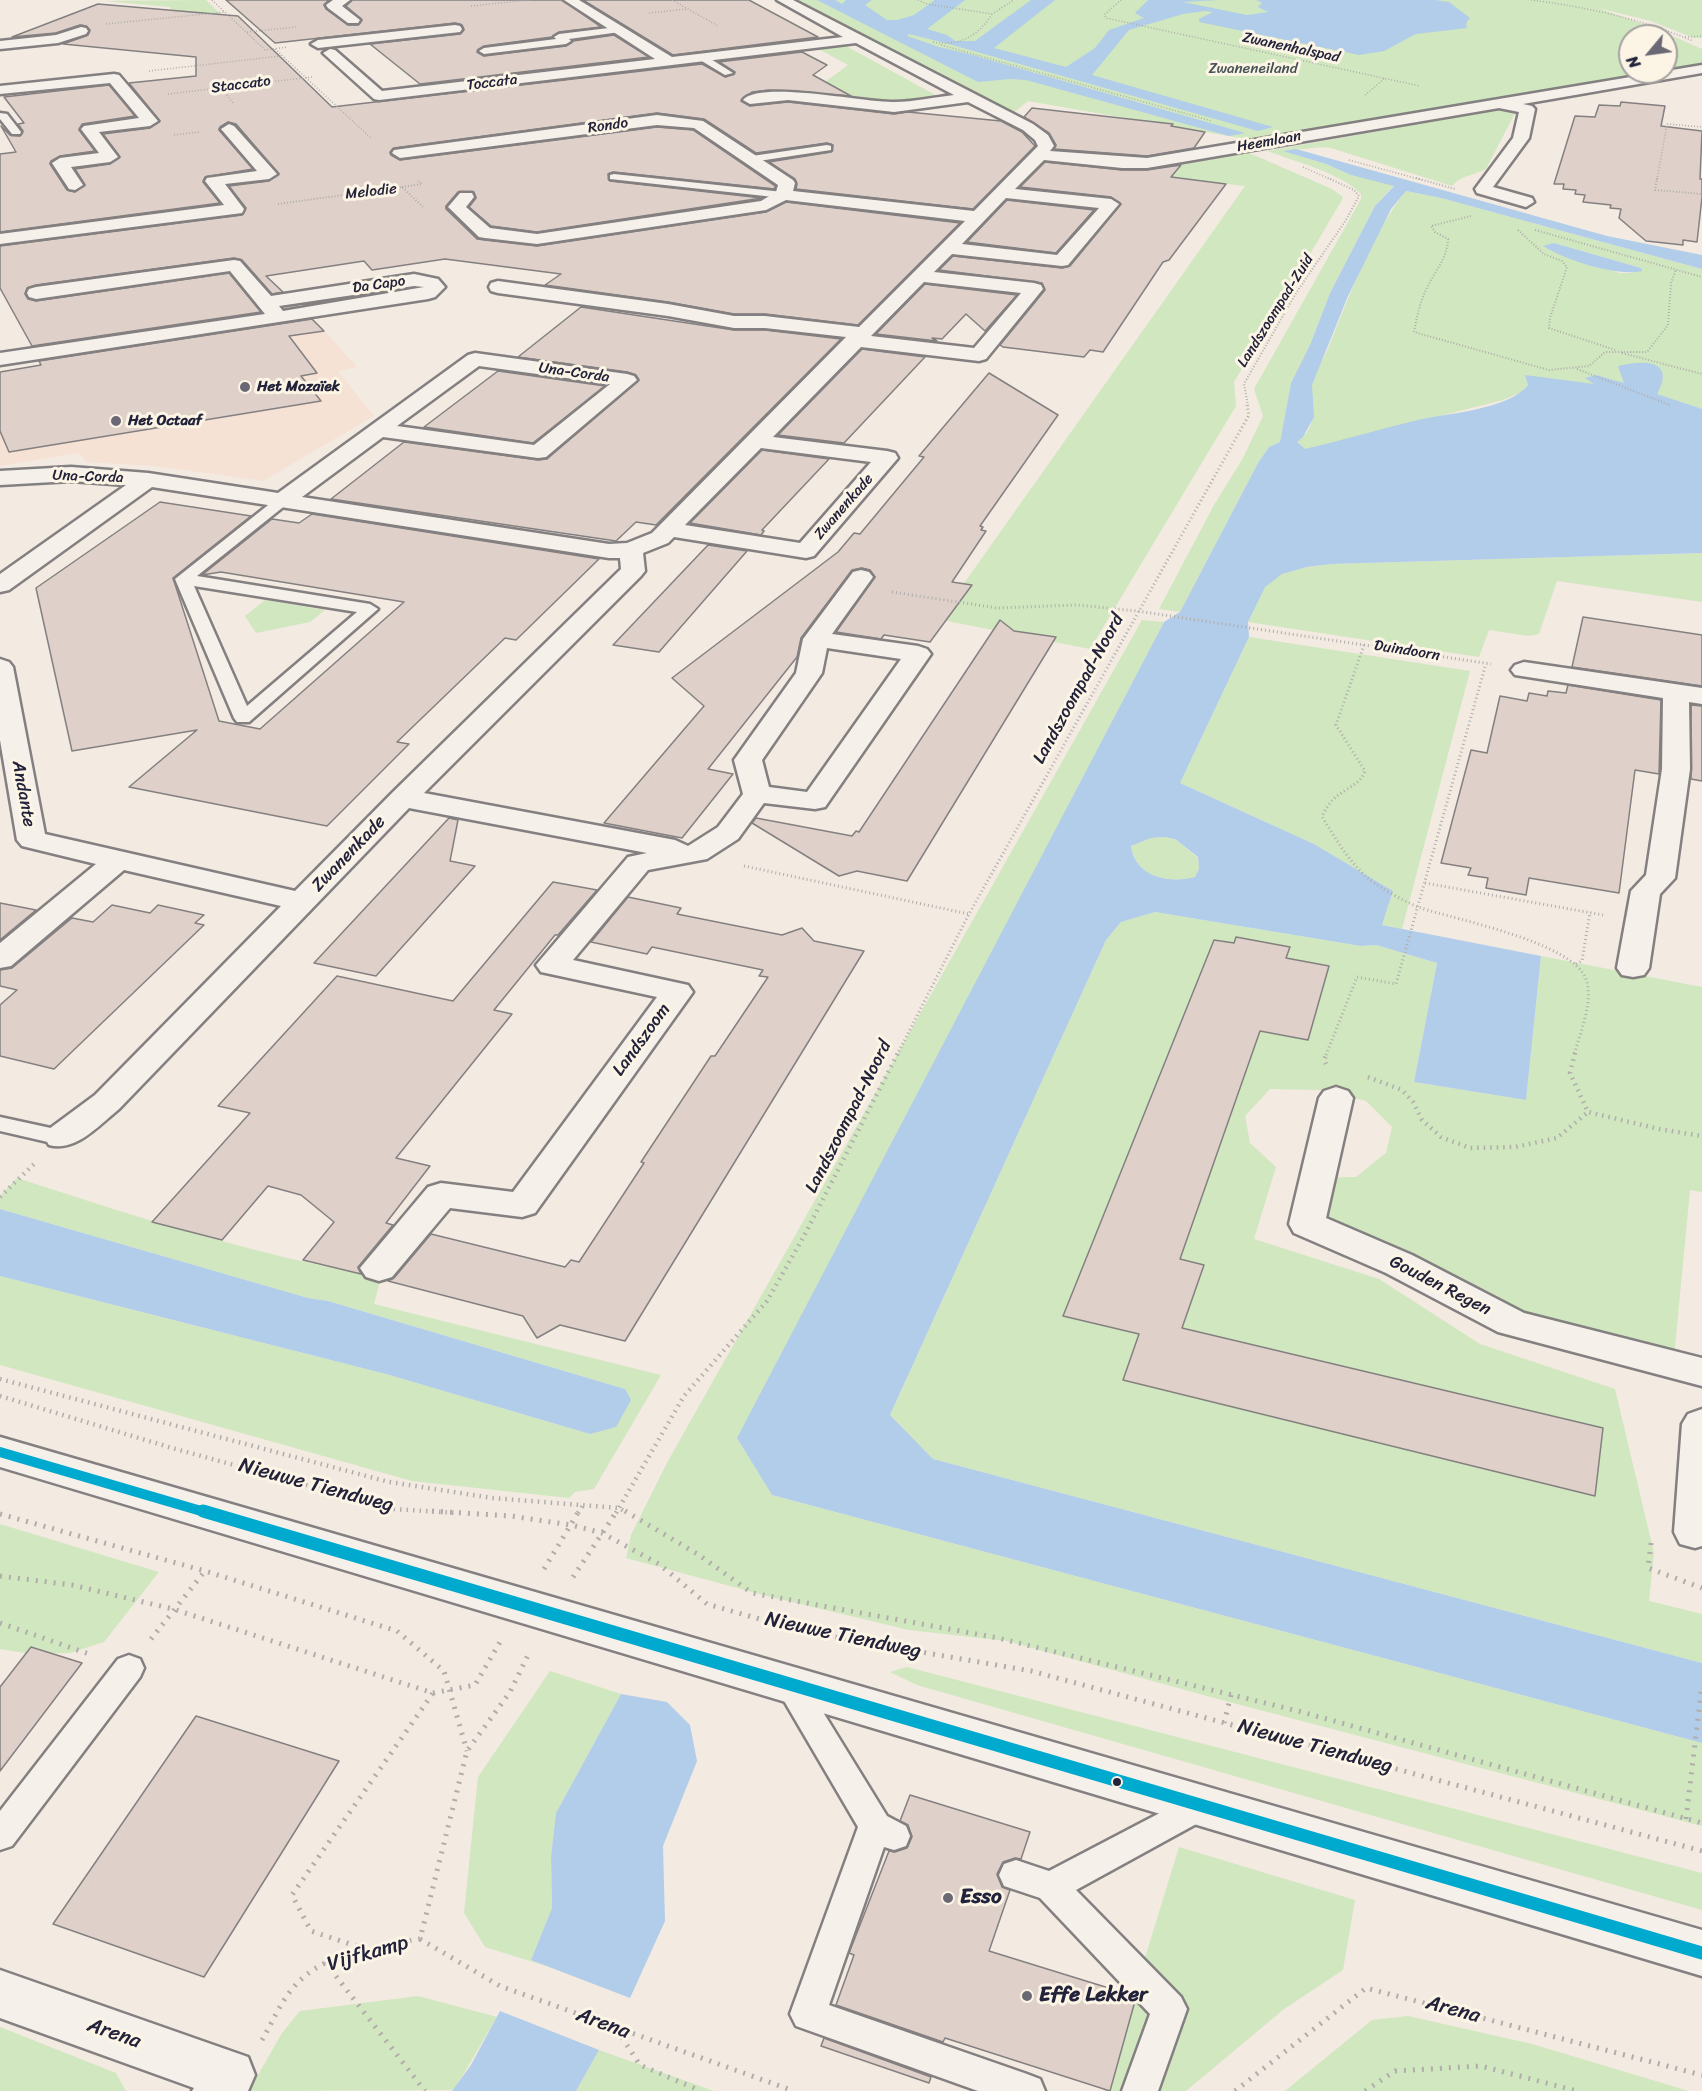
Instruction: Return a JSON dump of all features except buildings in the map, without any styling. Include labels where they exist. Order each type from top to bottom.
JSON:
[{"type":"street","points":[[344,0],[333,5],[353,20]]},
{"type":"street","points":[[570,0],[670,63]]},
{"type":"street","points":[[632,549],[654,541],[670,530],[858,337],[1003,194],[1046,146],[1042,138],[1028,127],[783,0]]},
{"type":"street","points":[[398,112],[324,48],[454,29]]},
{"type":"street","points":[[0,45],[58,39],[81,31]]},
{"type":"street","name":"Toccata","points":[[379,96],[858,39]]},
{"type":"street","points":[[802,46],[819,56]]},
{"type":"street","name":"Heemlaan","points":[[1040,155],[1122,164],[1146,163],[1702,69]]},
{"type":"street","points":[[600,70],[623,85]]},
{"type":"street","points":[[2,87],[114,78],[150,121],[88,129],[110,157],[60,163],[75,185]]},
{"type":"street","points":[[750,100],[788,96],[894,107],[970,97]]},
{"type":"street","name":"Heemlaan","points":[[1497,103],[1527,109],[1521,138],[1483,189],[1526,202]]},
{"type":"street","name":"Rondo","points":[[400,153],[657,120],[698,124],[787,183],[783,195]]},
{"type":"street","points":[[229,129],[269,174],[213,181],[236,209]]},
{"type":"street","points":[[950,248],[1062,261],[1110,204],[1003,194]]},
{"type":"street","points":[[466,198],[456,207],[485,233],[537,239],[766,205],[783,195],[979,217]]},
{"type":"street","points":[[0,239],[236,209]]},
{"type":"street","points":[[36,293],[234,265],[271,309]]},
{"type":"street","points":[[498,287],[668,310],[734,322],[765,322],[979,355],[1035,289],[919,276]]},
{"type":"street","name":"Da Capo","points":[[0,359],[414,280],[431,283],[436,287],[428,293],[271,309]]},
{"type":"street","name":"Una-Corda","points":[[282,501],[475,359],[627,380],[538,452],[380,430]]},
{"type":"street","name":"Zwanenkade","points":[[670,530],[806,551],[887,458],[757,441]]},
{"type":"street","name":"Una-Corda","points":[[0,478],[71,474],[148,480],[585,549],[609,551],[632,549]]},
{"type":"street","points":[[0,585],[148,480]]},
{"type":"street","name":"Zwanenkade","points":[[61,1137],[107,1102],[403,798],[633,571],[632,549]]},
{"type":"street","points":[[0,563],[32,562]]},
{"type":"street","points":[[816,639],[918,654],[815,801],[757,794],[748,760],[809,673],[816,639],[858,581]]},
{"type":"street","name":"Andante","points":[[0,667],[6,733],[32,840],[302,902]]},
{"type":"street","points":[[1524,670],[1689,694],[1689,771],[1660,878],[1646,891],[1633,968]]},
{"type":"street","name":"Landszoom","points":[[379,1268],[441,1195],[522,1205],[677,992],[552,965],[638,863],[697,853],[728,833],[757,794]]},
{"type":"street","points":[[403,798],[697,853]]},
{"type":"street","points":[[0,959],[117,861]]},
{"type":"street","name":"Gouden Regen","points":[[1343,1078],[1307,1224],[1399,1263],[1512,1323],[1702,1372]]},
{"type":"street","points":[[1695,1532],[1702,1424]]},
{"type":"street","points":[[0,1452],[550,1613],[1198,1807],[1702,1953]]},
{"type":"street","name":"Arena","points":[[0,1994],[224,2083]]},
{"type":"lane","points":[[484,51],[566,41],[559,37],[617,30]]},
{"type":"lane","points":[[703,58],[728,73]]},
{"type":"lane","points":[[0,116],[3,116],[16,132]]},
{"type":"lane","points":[[752,159],[827,148]]},
{"type":"lane","points":[[614,177],[783,195]]},
{"type":"lane","points":[[183,579],[282,501]]},
{"type":"lane","points":[[183,579],[241,588],[370,609],[243,718],[183,579]]},
{"type":"lane","name":"Zwanenkade","points":[[0,1124],[61,1137]]},
{"type":"lane","points":[[0,1836],[129,1668]]},
{"type":"lane","points":[[791,1687],[885,1831],[808,2014],[1027,2091]]},
{"type":"lane","points":[[1051,1887],[1198,1807]]},
{"type":"lane","points":[[1016,1875],[1051,1887],[1169,2009],[1140,2091]]},
{"type":"path","points":[[212,0],[265,50]]},
{"type":"path","points":[[463,7],[529,0]]},
{"type":"path","points":[[672,0],[723,29]]},
{"type":"path","points":[[918,0],[927,4],[992,14]]},
{"type":"path","points":[[946,44],[976,36],[992,14],[1014,0]]},
{"type":"path","name":"Zwanenhalspad","points":[[1121,0],[1104,15],[1107,18],[1497,103]]},
{"type":"path","points":[[1531,0],[1615,13],[1647,22],[1693,41]]},
{"type":"path","points":[[81,31],[90,26],[225,12]]},
{"type":"path","points":[[1683,37],[1702,36]]},
{"type":"path","points":[[275,48],[373,140]]},
{"type":"path","points":[[114,78],[111,75],[282,56]]},
{"type":"path","name":"Staccato","points":[[131,98],[352,72]]},
{"type":"path","points":[[100,144],[254,126],[220,87]]},
{"type":"path","points":[[1702,127],[1667,124],[1655,189],[1702,194]]},
{"type":"path","name":"Landszoompad-Zuid","points":[[1137,611],[1249,415],[1244,384],[1296,293],[1346,220],[1359,196],[1354,190],[1331,178],[1248,145]]},
{"type":"path","points":[[402,187],[422,184],[413,177]]},
{"type":"path","name":"Melodie","points":[[236,209],[402,187],[429,213]]},
{"type":"path","points":[[1474,214],[1466,219],[1441,221],[1431,226],[1435,232],[1448,239],[1448,257],[1430,281],[1419,306],[1414,332],[1549,370],[1589,366],[1605,352],[1647,352],[1668,325],[1671,283],[1676,270]]},
{"type":"path","points":[[1522,226],[1512,225],[1544,254],[1562,261],[1567,267],[1550,318],[1549,328],[1618,351],[1702,374]]},
{"type":"path","points":[[1531,229],[1702,277]]},
{"type":"path","points":[[1576,369],[1670,405]]},
{"type":"path","name":"Duindoorn","points":[[858,581],[997,608],[1077,605],[1137,611],[1524,670]]},
{"type":"path","name":"Landszoompad-Noord","points":[[467,1751],[510,1692],[550,1613],[619,1508],[684,1396],[767,1301],[804,1236],[969,914],[1137,611]]},
{"type":"path","points":[[1365,645],[1336,725],[1365,771],[1362,780],[1340,792],[1325,804],[1322,817],[1350,860],[1370,880],[1418,906],[1529,939],[1576,964],[1586,978],[1589,995],[1570,1073],[1588,1112]]},
{"type":"path","points":[[1324,1060],[1357,976],[1396,984],[1486,664]]},
{"type":"path","points":[[697,853],[730,863],[969,914]]},
{"type":"path","points":[[1425,883],[1639,922]]},
{"type":"path","points":[[1576,964],[1582,961],[1590,912]]},
{"type":"path","points":[[1324,1060],[1343,1078],[1402,1090],[1413,1102],[1422,1120],[1441,1137],[1470,1148],[1515,1147],[1557,1138],[1588,1112]]},
{"type":"path","points":[[1324,1060],[1343,1078]]},
{"type":"path","points":[[1588,1112],[1659,1129],[1702,1136]]},
{"type":"path","points":[[0,1197],[15,1182]]},
{"type":"path","name":"Nieuwe Tiendweg","points":[[0,1379],[390,1482],[492,1498],[619,1508],[699,1555],[752,1593],[998,1638],[1298,1711],[1702,1823]]},
{"type":"path","name":"Nieuwe Tiendweg","points":[[0,1396],[172,1448],[394,1509],[511,1516],[571,1525],[602,1533],[658,1564],[707,1604],[805,1632],[1031,1671],[1702,1851]]},
{"type":"path","points":[[0,1514],[205,1571],[397,1631],[444,1671],[467,1751]]},
{"type":"path","points":[[0,1623],[129,1668],[205,1571]]},
{"type":"path","points":[[0,1576],[72,1585],[173,1609],[433,1693],[292,1895],[311,1931],[367,1949]]},
{"type":"path","points":[[1686,1819],[1702,1685]]},
{"type":"path","points":[[1224,1723],[1231,1695]]},
{"type":"path","name":"Vijfkamp","points":[[224,2083],[258,2047],[295,1985],[325,1962],[367,1949],[420,1939],[467,1751]]},
{"type":"path","name":"Arena","points":[[420,1939],[501,1986],[617,2030],[794,2091]]},
{"type":"path","points":[[325,1962],[425,2091]]},
{"type":"path","name":"Arena","points":[[1235,2091],[1366,1988],[1702,2075]]},
{"type":"path","points":[[617,2030],[640,2065],[701,2091]]},
{"type":"path","points":[[1365,2091],[1395,2071],[1481,2066],[1577,2091]]},
{"type":"shaded area","points":[[321,327],[357,367],[338,371],[374,416],[263,481],[153,466],[86,462],[79,453],[0,466],[0,371],[268,331],[281,333]]},
{"type":"green space","points":[[206,0],[245,38],[187,21],[169,7],[105,1]]},
{"type":"green space","name":"Zwaneneiland","points":[[789,0],[1702,0],[1702,38],[1694,38],[1678,32],[1678,24],[1659,24],[1598,8],[1643,24],[1618,24],[1618,80],[1257,141],[1028,101],[1012,114]]},
{"type":"green space","name":"Zwaneneiland","points":[[1678,38],[1702,49],[1702,66],[1678,70]]},
{"type":"green space","points":[[844,45],[939,97],[884,105],[805,97],[848,65],[815,47]]},
{"type":"green space","points":[[1509,108],[1516,111],[1486,169],[1463,178],[1452,186],[1331,148],[1284,151],[1326,164],[1351,175],[1394,185],[1375,206],[1330,293],[1310,345],[1291,383],[1280,442],[1269,447],[1258,463],[1180,612],[1159,609],[1214,505],[1243,458],[1263,416],[1254,389],[1361,199],[1361,194],[1342,180],[1317,168],[1267,151]]},
{"type":"green space","points":[[1249,153],[1332,189],[1343,197],[1234,382],[1236,406],[1090,649],[860,604],[965,582],[1245,186],[1084,168],[1166,166]]},
{"type":"green space","points":[[1406,191],[1441,198],[1702,269],[1702,409],[1596,375],[1586,378],[1596,385],[1526,376],[1528,385],[1522,392],[1503,400],[1305,450],[1297,442],[1310,428],[1312,421],[1313,379],[1362,266],[1382,226]],"holes":[[[1554,243],[1641,268],[1633,273],[1619,273],[1547,248]]]},
{"type":"green space","points":[[1702,553],[1702,602],[1557,581],[1539,634],[1528,636],[1489,630],[1479,657],[1248,622],[1264,587],[1270,581],[1286,573],[1314,566]]},
{"type":"green space","points":[[265,600],[325,610],[310,622],[256,633],[245,616]]},
{"type":"green space","points":[[1142,620],[1164,622],[738,1439],[772,1495],[1702,1743],[1702,1826],[1007,1641],[909,1630],[767,1596],[626,1558],[631,1535],[668,1461]]},
{"type":"green space","points":[[1249,637],[1470,671],[1402,929],[1382,925],[1393,891],[1314,844],[1180,783]]},
{"type":"green space","points":[[1151,838],[1175,839],[1198,858],[1199,869],[1195,877],[1164,878],[1155,876],[1139,865],[1131,846]]},
{"type":"green space","points":[[1155,912],[1361,946],[1376,945],[1437,963],[1414,1082],[1526,1100],[1541,956],[1702,987],[1702,1192],[1690,1190],[1674,1357],[1507,1318],[1307,1229],[1305,1178],[1356,1177],[1386,1153],[1392,1127],[1366,1101],[1322,1090],[1270,1089],[1245,1116],[1250,1143],[1276,1167],[1254,1239],[1379,1279],[1480,1344],[1615,1389],[1654,1553],[1649,1601],[1702,1614],[1702,1663],[933,1459],[890,1415],[1106,940],[1121,922]]},
{"type":"green space","points":[[17,1178],[243,1247],[381,1277],[374,1304],[661,1375],[594,1489],[575,1492],[569,1498],[412,1481],[0,1365],[0,1276],[386,1374],[590,1434],[625,1389],[328,1301],[308,1298],[0,1209],[0,1196]]},
{"type":"green space","points":[[0,1524],[159,1572],[104,1642],[70,1653],[31,1654],[0,1649]]},
{"type":"green space","points":[[907,1667],[1702,1873],[1702,1910],[917,1685],[890,1672]]},
{"type":"green space","points":[[550,1671],[621,1694],[556,1813],[551,1856],[552,1908],[531,1960],[549,1967],[485,1947],[464,1913],[478,1777]]},
{"type":"green space","points":[[1179,1847],[1355,1900],[1343,1970],[1284,2009],[1186,2091],[1104,2091]]},
{"type":"green space","points":[[418,1996],[497,2017],[454,2090],[249,2091],[282,2033],[300,2011]]},
{"type":"green space","points":[[1408,2016],[1532,2044],[1689,2091],[1285,2091],[1372,2020]]},
{"type":"green space","points":[[0,2027],[116,2073],[126,2091],[0,2091]]},
{"type":"green space","points":[[599,2050],[714,2091],[576,2091]]},
{"type":"water","points":[[817,0],[835,0],[842,4],[846,0],[872,0],[865,5],[887,20],[897,20],[914,15],[935,0],[965,0],[927,29],[947,35],[955,41],[975,41],[1031,0],[1055,0],[994,48],[1066,67],[1095,48],[1109,30],[1144,18],[1135,13],[1148,0],[1219,0],[1183,2],[1247,15],[1268,12],[1258,7],[1262,3],[1256,0],[1435,0],[1449,2],[1470,18],[1466,23],[1467,28],[1416,34],[1384,51],[1359,55],[1199,22],[1199,19],[1213,12],[1183,14],[1129,30],[1092,75],[1273,127],[1258,131],[945,43],[909,34],[907,36],[1245,133],[1229,136],[1026,80],[978,82]]},
{"type":"water","points":[[1296,149],[1607,236],[1702,255],[1702,269],[1441,198],[1406,191],[1391,209],[1348,296],[1312,385],[1314,417],[1303,437],[1297,442],[1305,449],[1418,420],[1492,405],[1507,400],[1528,385],[1525,375],[1594,384],[1585,378],[1596,375],[1624,383],[1618,366],[1637,363],[1654,365],[1660,368],[1663,374],[1657,394],[1702,409],[1702,553],[1331,564],[1307,567],[1282,574],[1265,587],[1248,622],[1249,637],[1180,783],[1314,844],[1393,891],[1382,925],[1541,956],[1526,1100],[1414,1082],[1437,963],[1376,945],[1361,946],[1155,912],[1121,922],[1106,940],[890,1415],[933,1459],[1702,1663],[1702,1743],[772,1495],[737,1438],[1164,622],[1180,612],[1258,463],[1269,447],[1280,442],[1291,383],[1310,345],[1330,293],[1375,206],[1394,186],[1351,175],[1326,164],[1283,151]],"holes":[[[1151,838],[1175,839],[1198,857],[1199,869],[1195,877],[1175,879],[1155,876],[1139,865],[1134,857],[1131,846]]]},
{"type":"water","points":[[1554,243],[1641,268],[1642,271],[1619,272],[1591,266],[1543,246]]},
{"type":"water","points":[[0,1209],[308,1298],[328,1301],[625,1389],[631,1400],[616,1427],[590,1434],[386,1374],[0,1276]]},
{"type":"water","points":[[621,1694],[667,1702],[690,1725],[697,1761],[663,1846],[665,1921],[630,1998],[531,1960],[552,1908],[551,1856],[556,1813]]},
{"type":"water","points":[[500,2011],[599,2050],[576,2091],[452,2091],[471,2065]]},
{"type":"transit line","points":[[0,1452],[1702,1953]]},
{"type":"place","name":"Het Mozaïek","points":[[245,387]]},
{"type":"place","name":"Het Octaaf","points":[[116,421]]},
{"type":"place","name":"Esso","points":[[948,1898]]},
{"type":"place","name":"Effe Lekker","points":[[1027,1996]]}]
